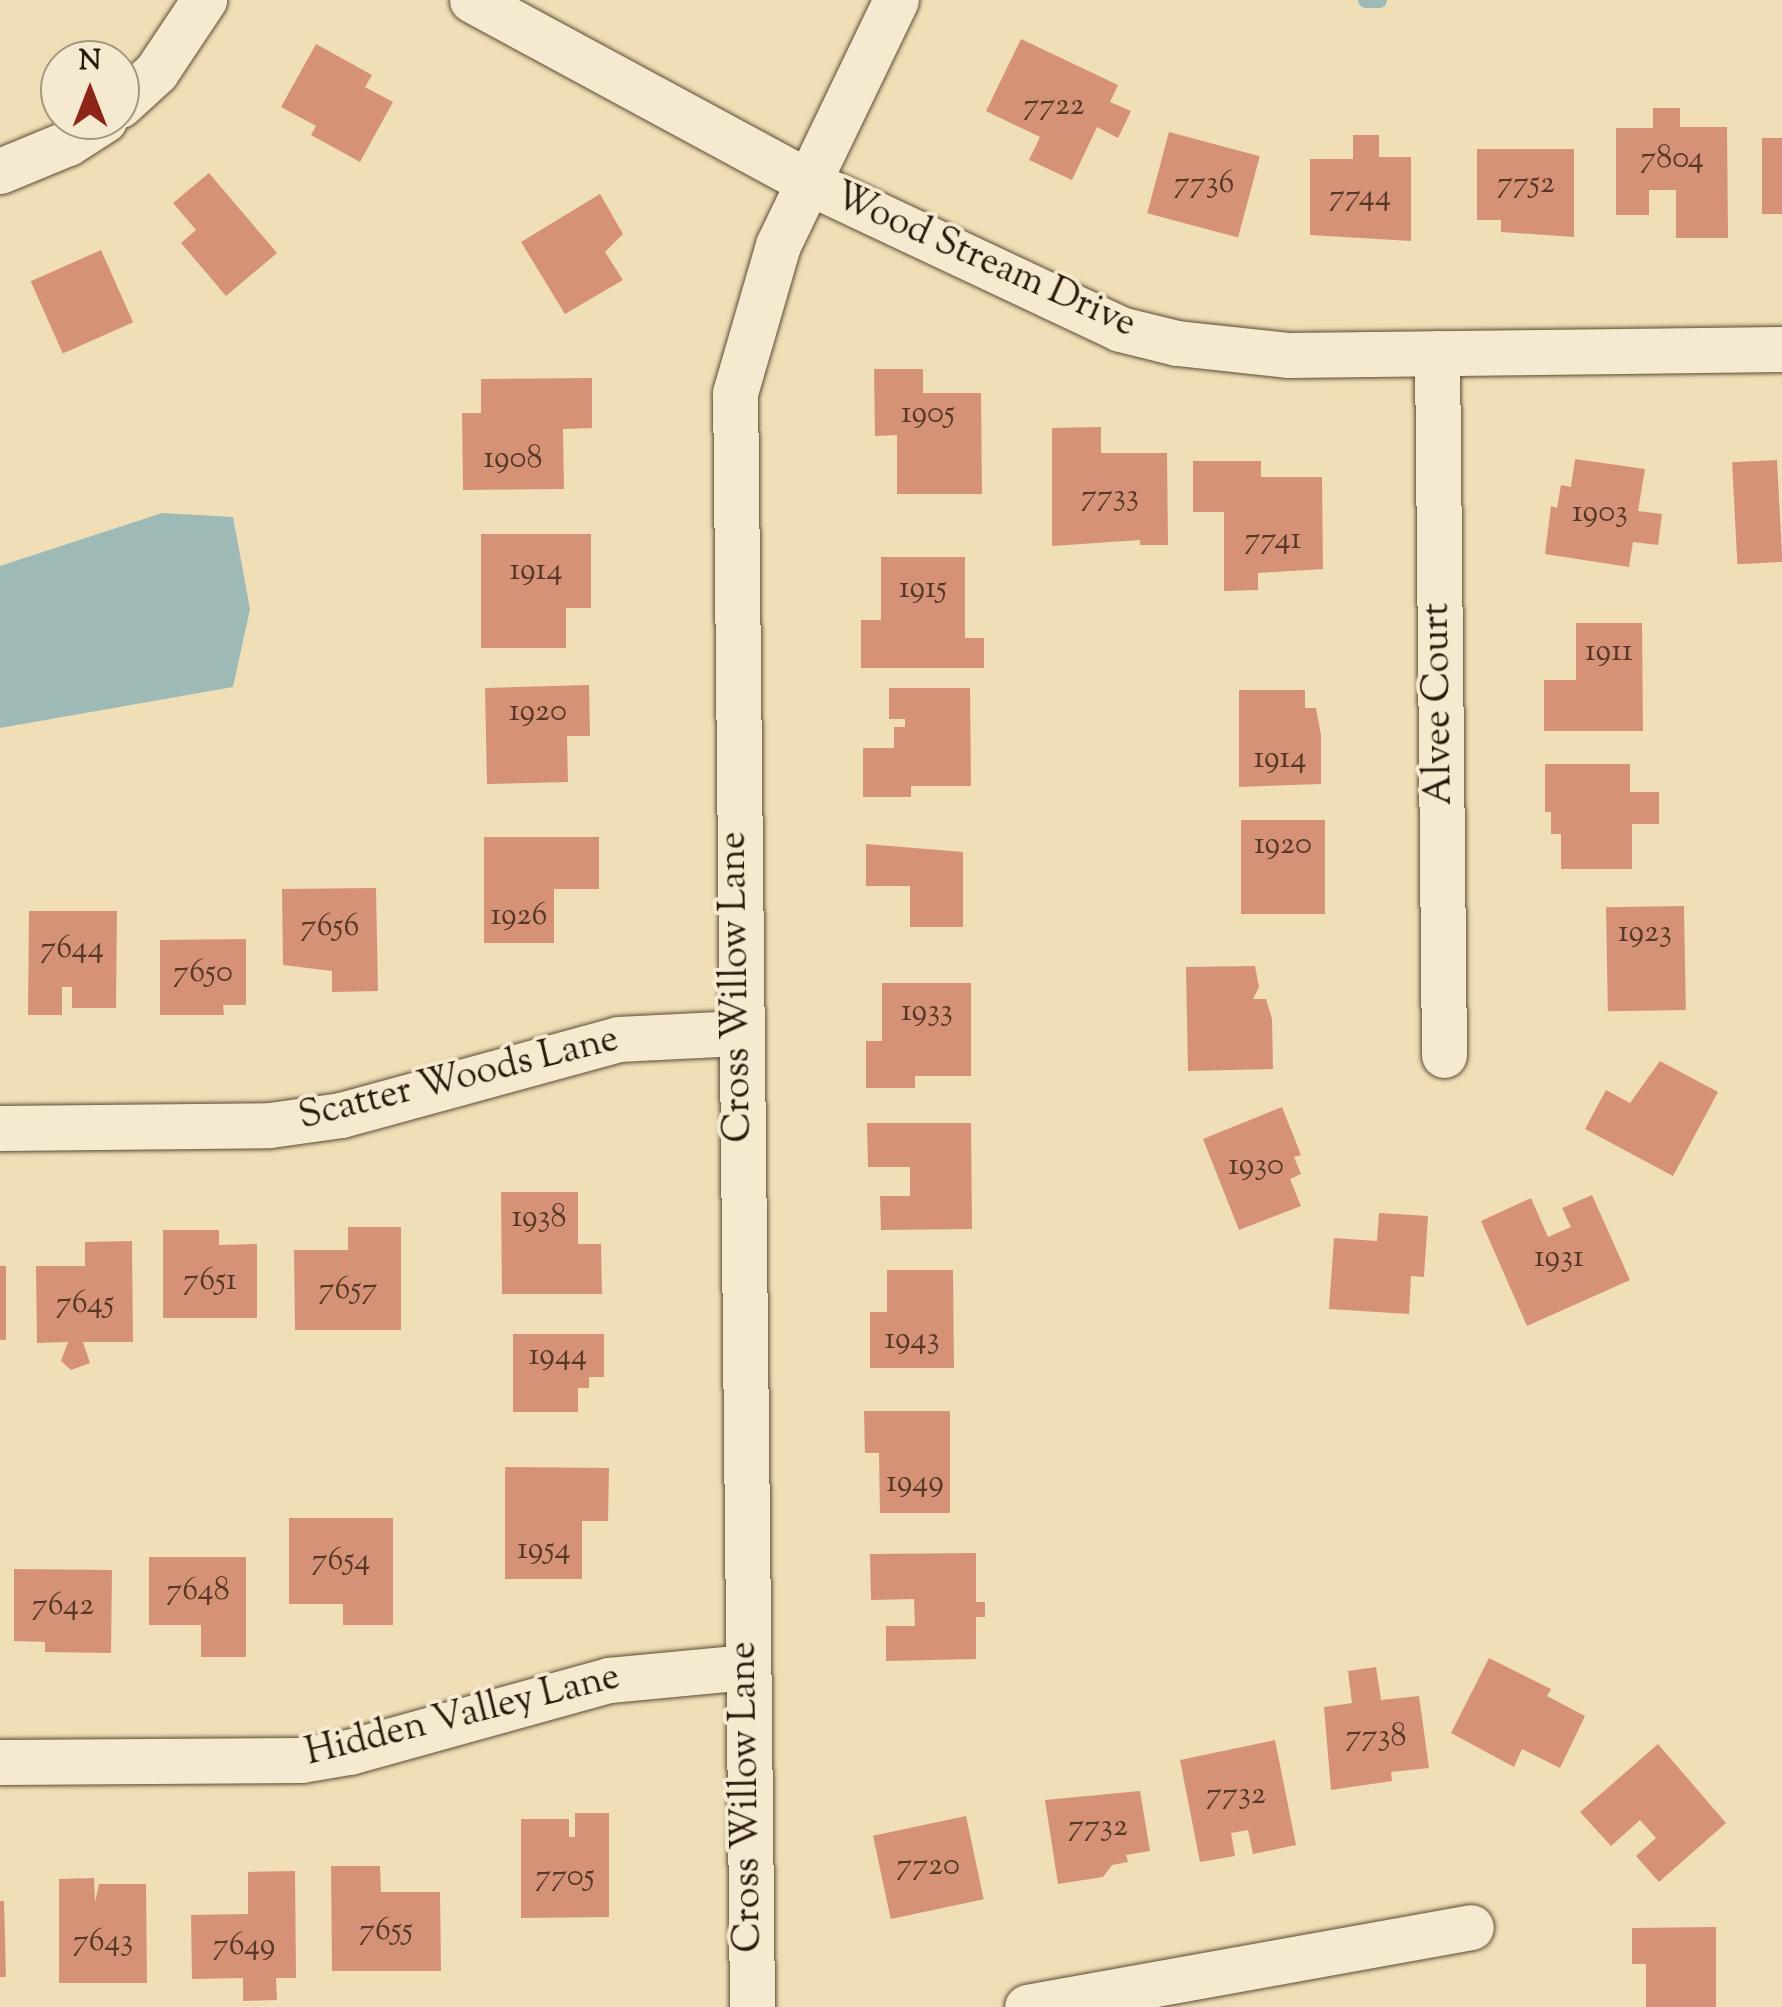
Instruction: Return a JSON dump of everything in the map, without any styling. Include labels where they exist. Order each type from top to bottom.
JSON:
[{"type":"street","points":[[140,87],[156,72],[204,0]]},
{"type":"street","name":"Wood Stream Drive","points":[[472,0],[808,182],[1120,329],[1235,352],[1782,349]]},
{"type":"street","name":"Cross Willow Lane","points":[[752,2007],[735,393],[765,279],[896,0]]},
{"type":"street","points":[[0,171],[73,140]]},
{"type":"street","name":"Alvee Court","points":[[1437,353],[1444,1056]]},
{"type":"street","name":"Scatter Woods Lane","points":[[0,1128],[270,1125],[341,1115],[618,1038],[739,1033]]},
{"type":"street","name":"Hidden Valley Lane","points":[[0,1762],[300,1760],[349,1752],[609,1680],[746,1667]]},
{"type":"street","points":[[1028,2007],[1470,1927]]},
{"type":"water","points":[[162,513],[233,517],[250,609],[233,687],[0,728],[0,566]]},
{"type":"building","points":[[1021,39],[1118,85],[1110,102],[1131,111],[1118,138],[1097,127],[1072,180],[1029,160],[1040,137],[986,111]]},
{"type":"building","points":[[316,44],[372,75],[365,87],[393,102],[360,162],[311,135],[316,126],[281,107]]},
{"type":"building","points":[[1653,108],[1680,108],[1680,127],[1727,127],[1728,238],[1676,238],[1676,190],[1649,190],[1649,215],[1616,215],[1616,128],[1653,128]]},
{"type":"building","points":[[1169,132],[1260,156],[1238,237],[1147,213]]},
{"type":"building","points":[[1353,135],[1379,135],[1379,157],[1411,157],[1411,241],[1310,235],[1310,159],[1353,159]]},
{"type":"building","points":[[1762,138],[1782,138],[1782,214],[1762,214]]},
{"type":"building","points":[[1477,149],[1574,149],[1574,237],[1501,232],[1501,220],[1477,220]]},
{"type":"building","points":[[209,173],[277,253],[226,296],[181,243],[196,230],[173,203]]},
{"type":"building","points":[[600,194],[623,234],[605,252],[623,280],[565,314],[521,242]]},
{"type":"building","points":[[101,250],[133,322],[63,353],[31,281]]},
{"type":"building","points":[[874,369],[923,369],[923,393],[981,393],[982,494],[897,494],[897,435],[875,436]]},
{"type":"building","points":[[592,378],[592,428],[563,429],[564,489],[463,490],[462,413],[481,413],[481,379]]},
{"type":"building","points":[[1101,427],[1101,453],[1167,453],[1168,545],[1140,545],[1140,540],[1052,546],[1052,428]]},
{"type":"building","points":[[1575,459],[1645,469],[1638,511],[1662,514],[1658,545],[1633,542],[1629,567],[1545,554],[1551,506],[1557,508],[1561,485],[1571,487]]},
{"type":"building","points":[[1777,460],[1782,562],[1737,564],[1732,462]]},
{"type":"building","points":[[1193,461],[1261,461],[1261,477],[1322,477],[1323,569],[1258,573],[1258,590],[1224,591],[1224,512],[1193,512]]},
{"type":"building","points":[[481,534],[591,534],[591,608],[566,608],[566,648],[481,648]]},
{"type":"building","points":[[881,557],[965,557],[965,638],[984,638],[984,668],[861,668],[861,620],[881,620]]},
{"type":"building","points":[[1576,623],[1642,623],[1643,731],[1544,731],[1544,680],[1576,680]]},
{"type":"building","points":[[589,685],[590,736],[567,736],[568,782],[487,784],[485,688]]},
{"type":"building","points":[[889,688],[970,688],[971,786],[911,786],[911,797],[863,797],[863,748],[894,748],[894,727],[905,727],[905,719],[889,719]]},
{"type":"building","points":[[1239,690],[1305,690],[1305,708],[1316,708],[1321,735],[1321,784],[1239,787]]},
{"type":"building","points":[[1545,764],[1630,764],[1630,792],[1659,792],[1659,824],[1632,824],[1632,869],[1561,869],[1561,834],[1551,834],[1551,812],[1545,812]]},
{"type":"building","points":[[1241,820],[1325,820],[1325,914],[1241,914]]},
{"type":"building","points":[[484,837],[599,837],[599,889],[554,889],[554,943],[484,943]]},
{"type":"building","points":[[866,844],[963,852],[963,927],[910,927],[910,886],[866,886]]},
{"type":"building","points":[[376,888],[378,991],[332,992],[332,971],[283,965],[282,889]]},
{"type":"building","points":[[1684,906],[1686,1010],[1608,1011],[1606,907]]},
{"type":"building","points":[[29,911],[117,911],[116,1008],[72,1008],[72,987],[62,987],[62,1015],[28,1015]]},
{"type":"building","points":[[246,939],[246,1005],[223,1005],[224,1015],[160,1015],[160,940]]},
{"type":"building","points":[[1255,966],[1259,987],[1253,999],[1266,999],[1272,1019],[1273,1069],[1188,1071],[1186,967]]},
{"type":"building","points":[[882,983],[971,983],[971,1076],[915,1076],[915,1088],[866,1088],[866,1041],[882,1041]]},
{"type":"building","points":[[1660,1061],[1718,1092],[1673,1176],[1585,1129],[1606,1090],[1630,1103]]},
{"type":"building","points":[[1282,1107],[1301,1155],[1294,1157],[1301,1174],[1290,1179],[1301,1206],[1239,1230],[1203,1139]]},
{"type":"building","points":[[867,1123],[971,1123],[972,1229],[881,1230],[880,1196],[910,1196],[910,1167],[868,1167]]},
{"type":"building","points":[[501,1192],[578,1192],[578,1244],[601,1244],[602,1294],[502,1294]]},
{"type":"building","points":[[1592,1195],[1630,1280],[1527,1326],[1481,1221],[1531,1198],[1548,1237],[1571,1227],[1562,1208]]},
{"type":"building","points":[[1379,1213],[1428,1216],[1424,1277],[1411,1276],[1409,1314],[1329,1309],[1334,1238],[1377,1241]]},
{"type":"building","points":[[348,1227],[401,1227],[401,1330],[295,1330],[294,1250],[348,1250]]},
{"type":"building","points":[[163,1230],[219,1230],[219,1245],[257,1244],[257,1318],[163,1318]]},
{"type":"building","points":[[132,1241],[133,1342],[83,1342],[90,1363],[71,1370],[61,1361],[68,1342],[37,1343],[36,1266],[85,1266],[85,1242]]},
{"type":"building","points":[[0,1266],[6,1266],[6,1340],[0,1340]]},
{"type":"building","points":[[887,1270],[953,1270],[954,1368],[870,1368],[870,1312],[887,1312]]},
{"type":"building","points":[[513,1334],[604,1334],[604,1377],[589,1377],[589,1388],[578,1388],[578,1412],[513,1412]]},
{"type":"building","points":[[864,1411],[950,1411],[950,1513],[880,1513],[879,1453],[865,1453]]},
{"type":"building","points":[[505,1467],[609,1468],[608,1521],[582,1521],[582,1579],[505,1579]]},
{"type":"building","points":[[289,1518],[393,1518],[393,1625],[343,1625],[343,1604],[289,1604]]},
{"type":"building","points":[[976,1553],[976,1602],[985,1602],[985,1617],[976,1617],[976,1659],[886,1661],[886,1626],[915,1626],[914,1599],[871,1600],[870,1554]]},
{"type":"building","points":[[149,1557],[246,1557],[246,1657],[201,1657],[201,1625],[149,1625]]},
{"type":"building","points":[[14,1569],[112,1570],[111,1653],[45,1652],[45,1642],[14,1641]]},
{"type":"building","points":[[1489,1658],[1551,1689],[1547,1696],[1585,1716],[1560,1768],[1522,1749],[1514,1767],[1451,1733]]},
{"type":"building","points":[[1376,1667],[1381,1700],[1419,1696],[1429,1768],[1391,1772],[1392,1781],[1331,1790],[1324,1707],[1352,1703],[1348,1671]]},
{"type":"building","points":[[1275,1740],[1296,1845],[1253,1854],[1248,1830],[1231,1833],[1235,1856],[1200,1862],[1180,1760]]},
{"type":"building","points":[[1658,1744],[1726,1823],[1659,1882],[1636,1856],[1656,1838],[1640,1820],[1611,1846],[1580,1812]]},
{"type":"building","points":[[1140,1791],[1150,1851],[1126,1855],[1128,1862],[1112,1865],[1103,1877],[1058,1884],[1045,1800]]},
{"type":"building","points":[[575,1813],[609,1813],[609,1917],[521,1918],[521,1819],[569,1819],[569,1837],[575,1837]]},
{"type":"building","points":[[966,1816],[984,1899],[891,1919],[873,1836]]},
{"type":"building","points":[[331,1866],[380,1866],[381,1892],[440,1892],[441,1971],[332,1971]]},
{"type":"building","points":[[295,1871],[296,1978],[276,1978],[277,2000],[243,2001],[243,1978],[192,1979],[191,1915],[248,1914],[248,1872]]},
{"type":"building","points":[[94,1878],[95,1902],[99,1884],[146,1884],[147,1983],[59,1983],[59,1879]]},
{"type":"building","points":[[0,1901],[4,1901],[6,1977],[0,1977]]},
{"type":"building","points":[[1716,1927],[1716,2007],[1646,2007],[1646,1964],[1632,1964],[1632,1928]]},
{"type":"waterway","points":[[1365,0],[1379,0]]}]
